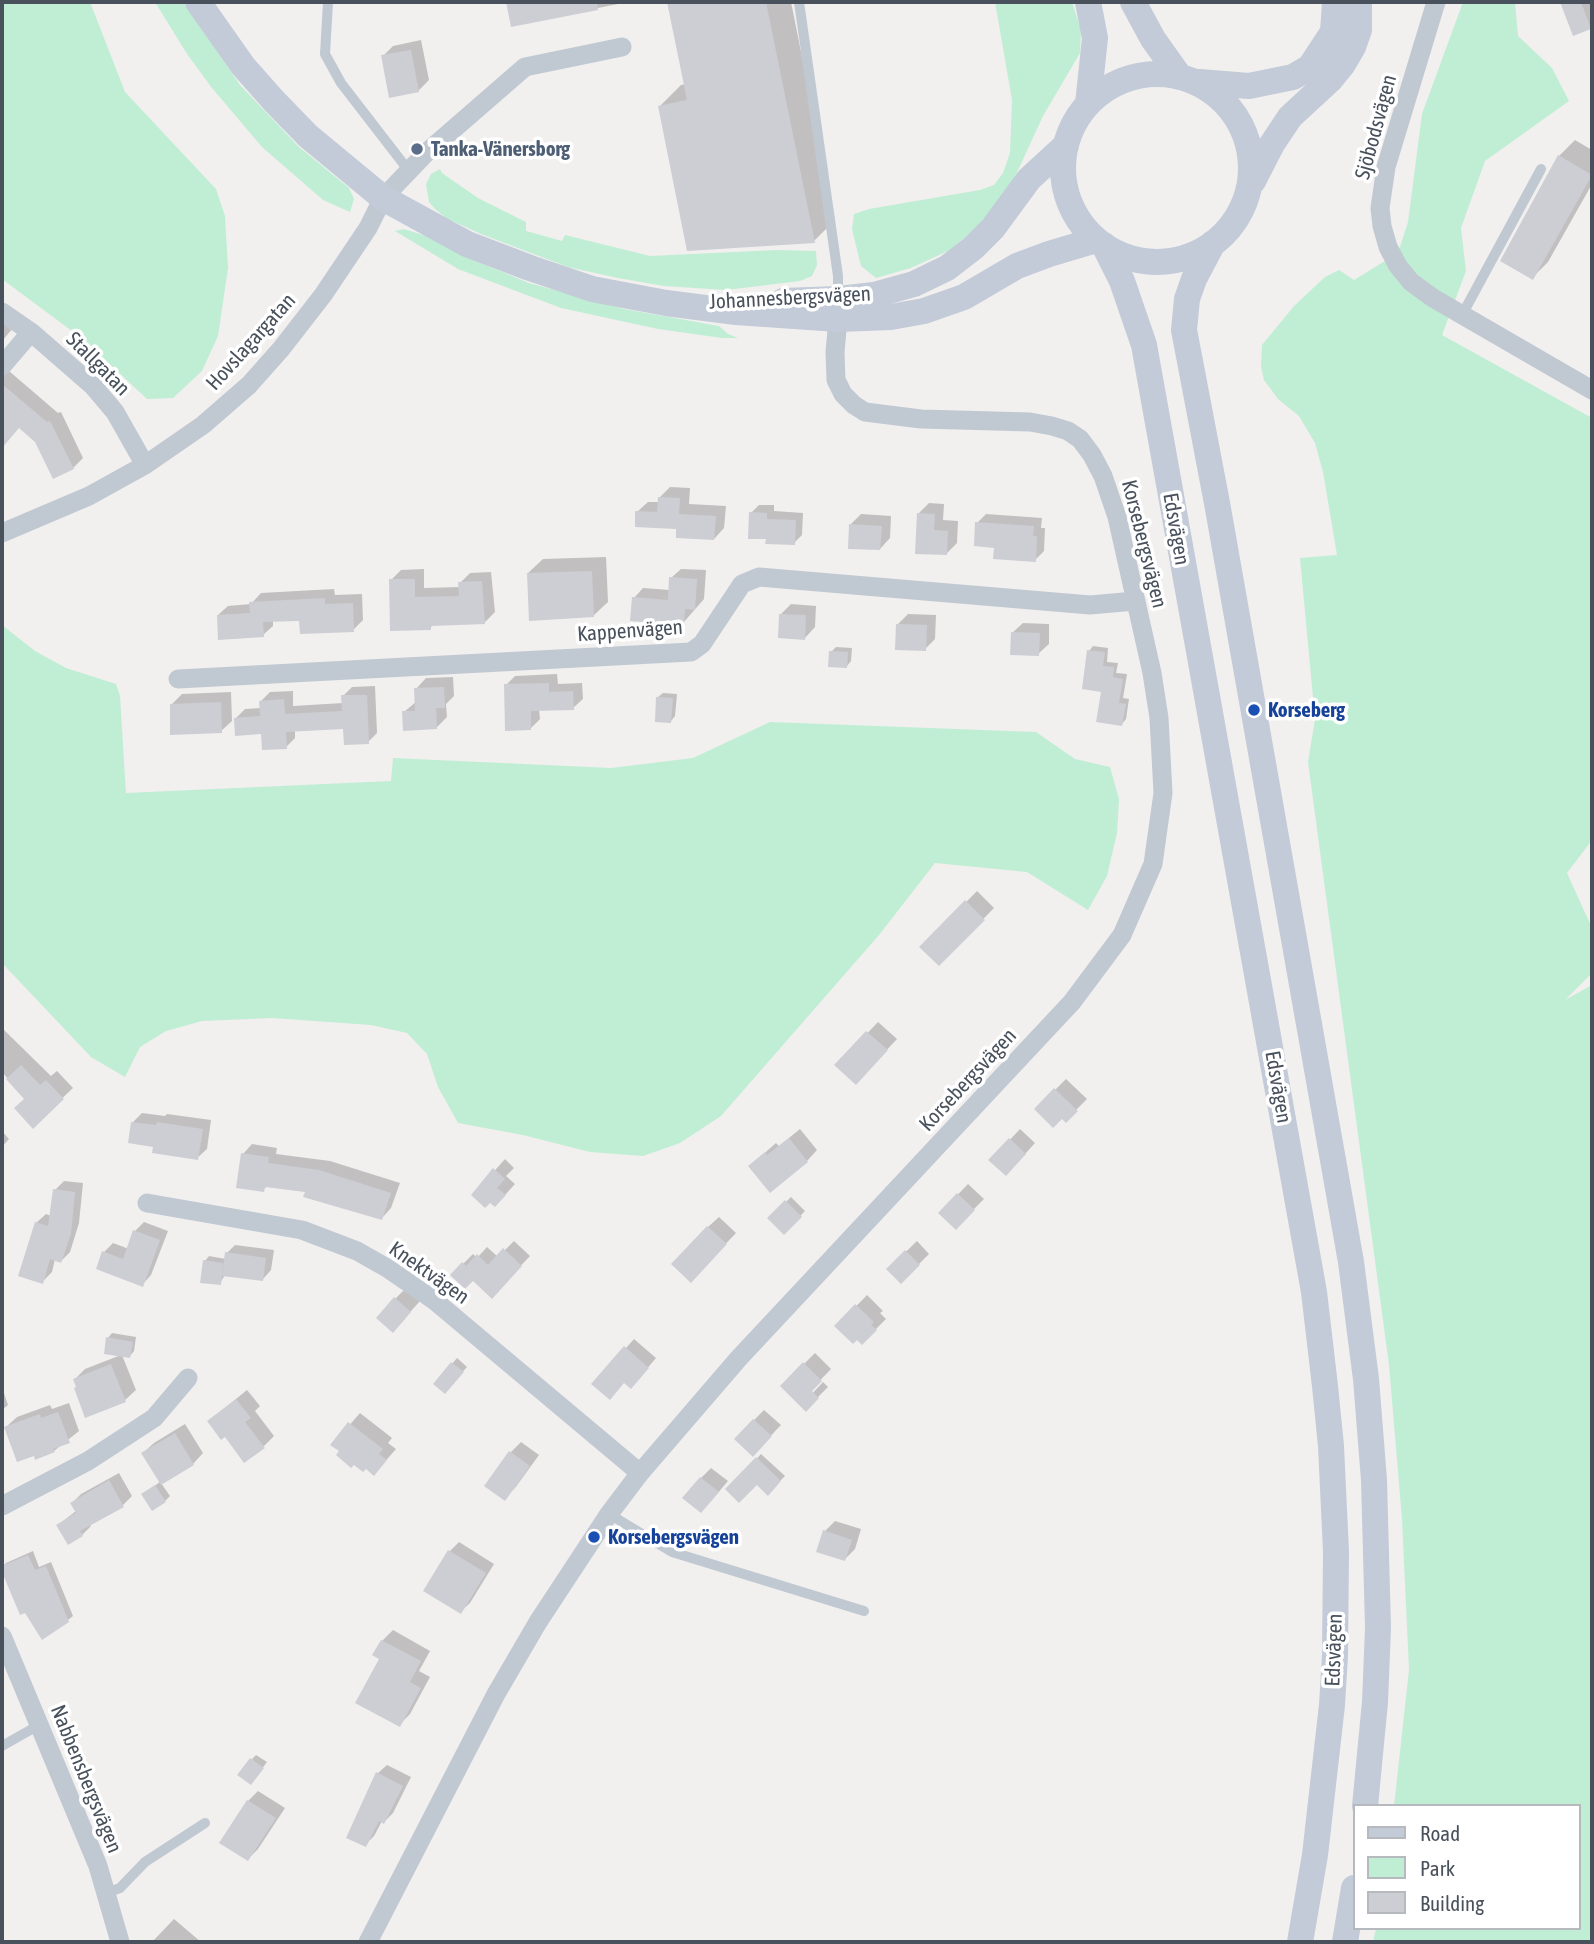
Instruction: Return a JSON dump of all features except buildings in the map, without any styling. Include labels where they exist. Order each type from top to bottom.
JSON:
[{"type":"main road","name":"Johannesbergsvägen","points":[[198,2],[243,66],[274,101],[308,136],[383,198],[467,244],[592,289],[666,303],[736,312],[838,309],[891,317],[924,311],[964,297],[1017,266],[1049,254],[1100,243]]},
{"type":"main road","points":[[1088,2],[1096,38],[1088,104]]},
{"type":"main road","points":[[1133,2],[1153,40],[1188,79],[1208,89],[1224,102],[1244,132],[1251,160],[1249,188]]},
{"type":"main road","points":[[1335,2],[1333,32],[1310,67],[1293,77],[1249,86],[1152,74],[1123,80],[1104,90],[1088,104],[1074,123],[1065,146],[1063,172],[1067,197],[1079,221],[1100,243],[1130,258],[1159,262],[1188,257],[1213,243],[1240,214],[1249,188],[1290,117],[1331,80],[1348,55],[1359,30],[1359,2]]},
{"type":"main road","name":"Johannesbergsvägen","points":[[838,309],[873,295],[914,284],[947,268],[993,228],[1030,179],[1065,146]]},
{"type":"main road","name":"Edsvägen","points":[[1100,243],[1122,281],[1144,345],[1314,1292],[1331,1446],[1336,1552],[1335,1655],[1315,1855],[1300,1942]]},
{"type":"main road","name":"Edsvägen","points":[[1213,243],[1194,279],[1183,315],[1187,354],[1217,503],[1299,963],[1351,1262],[1366,1379],[1374,1480],[1378,1628],[1375,1702],[1365,1804]]},
{"type":"main road","name":"Johannesbergsvägen","points":[[1049,254],[1085,259],[1103,266],[1122,281]]},
{"type":"main road","points":[[1345,1942],[1352,1900]]},
{"type":"street","name":"Sjöbodsvägen","points":[[1436,2],[1386,167],[1380,208],[1388,247],[1398,267],[1411,282],[1433,298],[1592,390]]},
{"type":"street","name":"Hovslagargatan","points":[[2,533],[89,496],[145,465],[203,425],[249,385],[281,349],[346,261],[368,228],[383,198],[525,66],[622,47]]},
{"type":"street","name":"Korsebergsvägen","points":[[368,1942],[496,1694],[538,1622],[609,1514],[640,1473],[739,1358],[1055,1021],[1122,935],[1153,864],[1163,793],[1159,718],[1152,673],[1117,517],[1093,455],[1080,439],[1060,428],[1030,422],[921,419],[866,412],[854,405],[836,380],[838,309]]},
{"type":"street","name":"Stallgatan","points":[[2,312],[31,332],[93,386],[115,412],[145,465]]},
{"type":"street","points":[[2,366],[31,332]]},
{"type":"street","name":"Kappenvägen","points":[[177,679],[691,652],[702,644],[742,584],[759,577],[1090,605],[1135,601]]},
{"type":"street","name":"Knektvägen","points":[[147,1203],[302,1230],[357,1251],[435,1301],[640,1473]]},
{"type":"street","points":[[2,1506],[88,1461],[155,1418],[188,1378]]},
{"type":"street","name":"Nabbensbergsvägen","points":[[2,1636],[98,1866],[120,1942]]},
{"type":"lane","points":[[328,2],[325,54],[341,83],[409,171]]},
{"type":"lane","points":[[799,2],[838,276],[838,309]]},
{"type":"lane","points":[[1462,315],[1541,169]]},
{"type":"lane","points":[[609,1514],[671,1552],[706,1565],[864,1611]]},
{"type":"lane","points":[[2,1746],[39,1726]]},
{"type":"lane","points":[[106,1893],[120,1888],[145,1863],[205,1823]]},
{"type":"green space","points":[[2,2],[90,2],[125,92],[216,189],[225,216],[228,268],[218,336],[202,371],[173,398],[147,399],[84,340],[2,279]]},
{"type":"green space","points":[[155,2],[183,2],[240,85],[299,147],[349,188],[354,199],[350,212],[323,200],[262,147],[212,88]]},
{"type":"green space","points":[[995,2],[1072,2],[1081,30],[1080,53],[1043,116],[1008,192],[976,228],[950,250],[911,268],[876,278],[861,266],[852,229],[854,214],[869,209],[980,190],[994,185],[1003,173],[1010,153],[1012,100]]},
{"type":"green space","points":[[1463,2],[1515,2],[1518,36],[1552,68],[1569,101],[1485,161],[1461,228],[1466,271],[1442,335],[1592,418],[1592,840],[1567,873],[1592,928],[1592,973],[1565,1000],[1592,985],[1592,1942],[1373,1942],[1376,1930],[1580,1930],[1580,1804],[1394,1804],[1409,1670],[1402,1519],[1389,1365],[1308,762],[1315,719],[1300,558],[1337,555],[1323,472],[1315,443],[1299,416],[1278,399],[1264,380],[1261,367],[1262,345],[1294,306],[1325,277],[1339,270],[1354,280],[1398,253],[1408,222],[1422,114]]},
{"type":"green space","points":[[440,169],[478,198],[526,222],[526,231],[562,241],[565,235],[650,256],[777,250],[816,251],[817,265],[812,276],[800,281],[726,290],[664,286],[568,267],[446,218],[429,202],[426,184],[431,174]]},
{"type":"green space","points":[[404,229],[426,236],[471,259],[529,283],[624,309],[719,326],[738,338],[658,329],[561,308],[458,269],[395,231]]},
{"type":"green space","points":[[2,625],[35,651],[66,668],[116,684],[120,696],[126,793],[391,781],[393,758],[611,768],[693,758],[770,722],[1036,732],[1075,759],[1110,767],[1119,799],[1117,833],[1107,876],[1088,910],[1027,872],[935,863],[879,935],[721,1116],[680,1143],[643,1156],[590,1152],[523,1135],[458,1123],[438,1087],[427,1054],[407,1033],[371,1025],[272,1018],[202,1021],[166,1031],[140,1047],[125,1077],[91,1057],[2,963]]},
{"type":"place","name":"Tanka-Vänersborg","points":[[417,149]]},
{"type":"place","name":"Korseberg","points":[[1254,710]]},
{"type":"place","name":"Korsebergsvägen","points":[[594,1537]]}]
